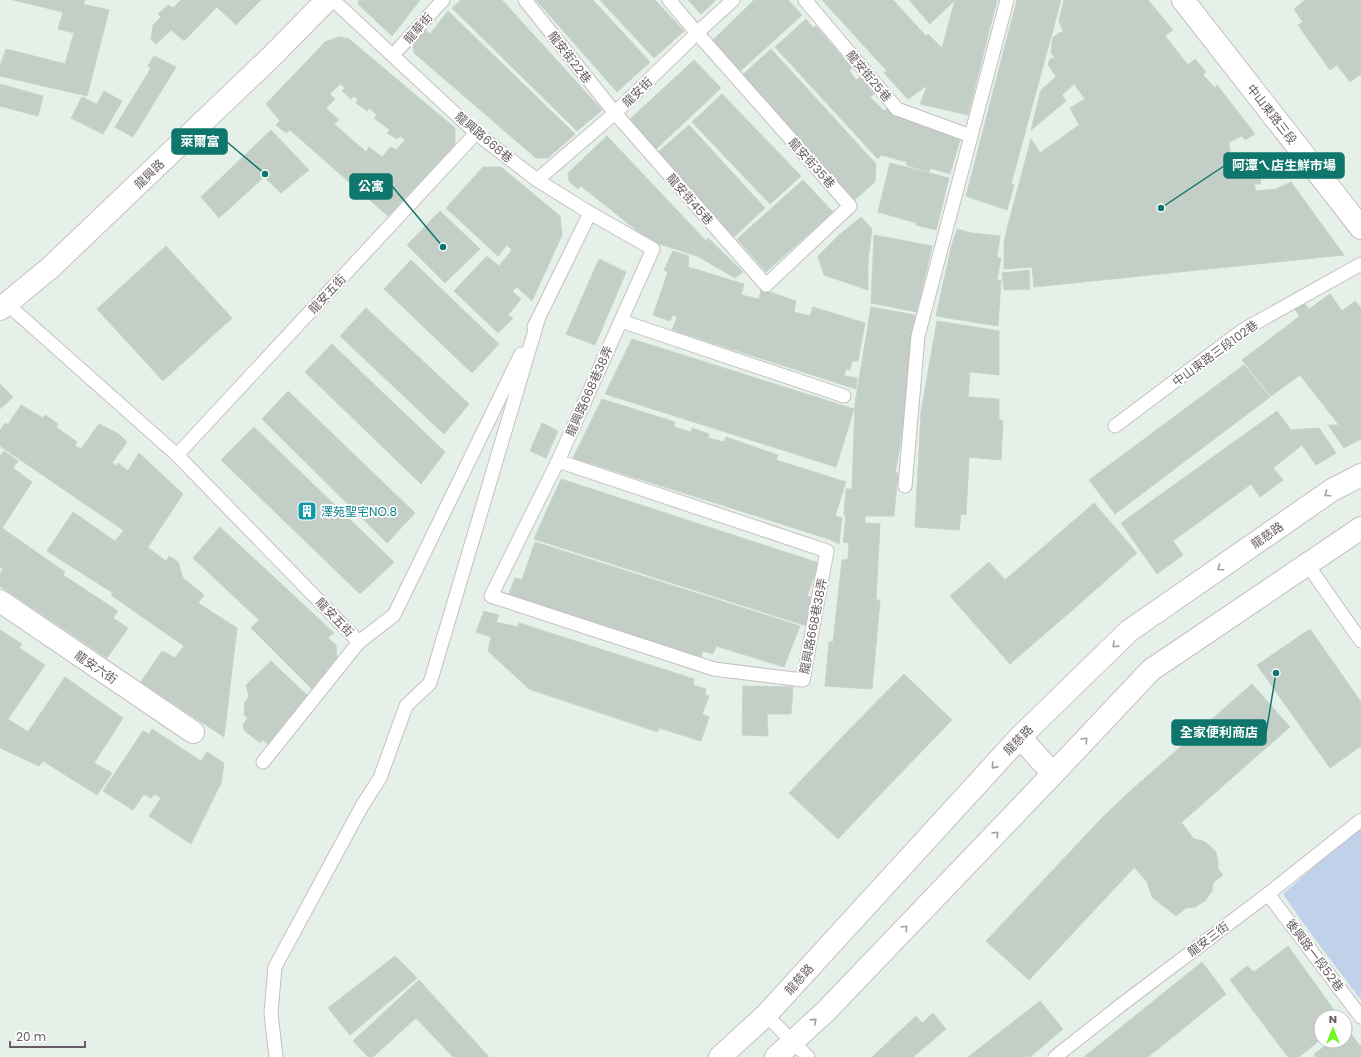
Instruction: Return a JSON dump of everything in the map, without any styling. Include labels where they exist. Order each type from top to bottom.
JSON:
[{"type":"street","name":"龍興路","points":[[3,306],[50,268],[272,56],[327,0]]},
{"type":"street","name":"中山東路三段","points":[[1183,0],[1361,228]]},
{"type":"street","name":"龍慈路","points":[[720,1057],[766,1016],[1020,737],[1129,631],[1332,490],[1361,475]]},
{"type":"street","points":[[776,1057],[826,1010],[1054,774],[1151,670],[1361,528]]},
{"type":"street","name":"龍安六街","points":[[0,601],[193,732]]},
{"type":"street","points":[[1020,737],[1054,774]]},
{"type":"lane","name":"龍興路668巷","points":[[334,0],[476,133],[537,180],[590,213],[653,249]]},
{"type":"lane","name":"龍華街","points":[[393,55],[443,0]]},
{"type":"lane","name":"龍安街22巷","points":[[526,0],[615,113]]},
{"type":"lane","points":[[669,0],[697,33]]},
{"type":"lane","name":"龍安街","points":[[537,180],[615,113],[733,0]]},
{"type":"lane","name":"龍安街25巷","points":[[805,0],[897,109],[971,136]]},
{"type":"lane","points":[[905,486],[918,336],[1007,0]]},
{"type":"lane","name":"龍安街35巷","points":[[697,33],[850,206],[766,285]]},
{"type":"lane","name":"龍安街45巷","points":[[615,113],[766,285]]},
{"type":"lane","name":"龍安五街","points":[[177,455],[476,133]]},
{"type":"lane","points":[[263,762],[359,642],[394,615],[590,213]]},
{"type":"lane","name":"龍興路668巷38弄","points":[[558,461],[827,551],[803,680],[714,669],[491,596],[558,461],[653,249]]},
{"type":"lane","name":"中山東路三段102巷","points":[[1115,426],[1243,330],[1361,264]]},
{"type":"lane","name":"龍安五街","points":[[3,306],[177,455],[359,642]]},
{"type":"lane","points":[[276,1057],[271,1013],[275,967],[362,806],[380,778],[406,706],[430,683],[538,320]]},
{"type":"lane","points":[[621,321],[844,396]]},
{"type":"lane","points":[[1307,564],[1361,641]]},
{"type":"lane","name":"龍安三街","points":[[1055,1057],[1120,1005],[1268,894],[1361,820]]},
{"type":"lane","name":"後興路一段52巷","points":[[1268,894],[1361,1017]]},
{"type":"lane","points":[[766,1016],[808,1057]]},
{"type":"shaded area","points":[[1361,826],[1361,1000],[1283,894]]},
{"type":"building","points":[[13,0],[85,0],[83,4],[109,10],[87,96],[0,76],[0,66],[6,49],[65,64],[74,33],[58,29],[63,12]]},
{"type":"building","points":[[181,0],[261,0],[236,25],[217,7],[184,41],[171,30],[156,44],[151,40],[153,25],[161,17],[158,14],[168,5],[173,8]]},
{"type":"building","points":[[359,0],[420,0],[392,36],[358,4]]},
{"type":"building","points":[[461,0],[502,0],[602,110],[577,131],[452,8]]},
{"type":"building","points":[[536,0],[593,0],[650,62],[617,92]]},
{"type":"building","points":[[600,0],[655,0],[684,31],[654,58]]},
{"type":"building","points":[[688,0],[716,0],[701,14]]},
{"type":"building","points":[[754,0],[788,0],[802,15],[736,75],[708,45]]},
{"type":"building","points":[[822,0],[893,0],[926,36],[887,71]]},
{"type":"building","points":[[909,0],[955,0],[930,24]]},
{"type":"building","points":[[955,0],[997,0],[968,115],[920,104],[942,48]]},
{"type":"building","points":[[1017,0],[1061,0],[1011,184],[1014,185],[1007,210],[966,196]]},
{"type":"building","points":[[1064,0],[1148,0],[1173,30],[1165,36],[1188,65],[1195,59],[1206,72],[1203,75],[1215,88],[1217,85],[1255,134],[1245,140],[1242,136],[1229,142],[1040,153],[1079,125],[1070,108],[1085,99],[1074,84],[1062,95],[1066,101],[1031,130],[1041,90],[1056,77],[1048,64],[1050,59],[1055,58],[1051,52],[1053,37],[1063,31],[1059,21]]},
{"type":"building","points":[[1305,0],[1361,0],[1361,74],[1350,82],[1337,65],[1330,70],[1298,25],[1303,22],[1294,9]]},
{"type":"building","points":[[448,11],[575,134],[548,158],[536,158],[414,53],[413,41],[425,30],[430,34]]},
{"type":"building","points":[[806,19],[813,28],[816,26],[852,68],[849,70],[856,80],[860,77],[874,94],[870,97],[884,111],[887,108],[962,133],[950,174],[930,168],[929,172],[906,165],[907,162],[881,155],[878,159],[775,47]]},
{"type":"building","points":[[928,34],[942,48],[928,85],[908,99],[884,73]]},
{"type":"building","points":[[339,37],[349,39],[455,128],[455,145],[388,216],[290,130],[286,133],[276,125],[280,121],[266,104],[325,42]],"holes":[[[340,84],[345,88],[342,91],[351,99],[354,96],[358,100],[356,103],[367,111],[369,108],[377,115],[374,118],[390,130],[387,133],[397,139],[400,136],[405,140],[396,150],[391,147],[382,157],[369,147],[366,152],[334,124],[339,120],[326,108],[335,99],[330,94]]]},
{"type":"building","points":[[771,49],[876,164],[875,182],[853,201],[739,78]]},
{"type":"building","points":[[154,56],[176,67],[133,137],[115,127],[151,68],[148,66]]},
{"type":"building","points":[[694,60],[721,88],[654,151],[627,122]]},
{"type":"building","points":[[0,84],[43,96],[38,116],[0,106]]},
{"type":"building","points":[[104,91],[122,101],[103,134],[71,118],[82,97],[97,104]]},
{"type":"building","points":[[722,94],[801,176],[770,204],[692,122]]},
{"type":"building","points":[[689,125],[765,208],[734,237],[657,153]]},
{"type":"building","points":[[271,130],[309,170],[281,193],[264,177],[219,218],[201,197]]},
{"type":"building","points":[[607,136],[706,241],[708,238],[743,272],[735,278],[697,256],[650,241],[581,186],[578,189],[569,181],[568,173]]},
{"type":"building","points":[[1031,139],[1040,153],[1229,142],[1232,168],[1253,166],[1254,175],[1261,175],[1260,184],[1254,184],[1256,191],[1276,189],[1291,182],[1344,255],[1034,287],[1032,267],[1004,269],[1004,243]]},
{"type":"building","points":[[890,163],[949,178],[936,230],[878,212]]},
{"type":"building","points":[[483,167],[501,167],[560,216],[562,235],[532,301],[517,287],[512,291],[521,299],[508,315],[513,318],[498,333],[454,291],[487,256],[499,266],[512,250],[507,245],[498,256],[446,208]]},
{"type":"building","points":[[803,180],[833,212],[766,272],[737,239]]},
{"type":"building","points":[[440,211],[480,249],[445,283],[407,245]]},
{"type":"building","points":[[861,217],[872,229],[868,261],[868,290],[824,275],[818,256],[838,236]]},
{"type":"building","points":[[957,229],[972,233],[1000,236],[997,258],[1001,258],[997,280],[1001,280],[998,326],[936,316],[951,248]]},
{"type":"building","points":[[874,235],[932,246],[917,312],[871,303]]},
{"type":"building","points":[[166,246],[232,318],[163,381],[97,309]]},
{"type":"building","points":[[673,251],[689,256],[688,267],[744,284],[741,295],[759,299],[761,289],[796,301],[794,312],[810,316],[813,307],[865,323],[858,361],[852,361],[850,370],[846,369],[844,376],[857,378],[856,389],[672,330],[677,317],[673,315],[670,321],[653,315],[668,272],[664,270]]},
{"type":"building","points":[[599,259],[626,272],[595,345],[566,334]]},
{"type":"building","points":[[411,260],[499,344],[472,373],[384,289]]},
{"type":"building","points":[[1029,270],[1030,289],[1004,290],[1002,273]]},
{"type":"building","points":[[1330,294],[1342,311],[1355,301],[1361,308],[1361,439],[1344,448],[1328,425],[1339,425],[1300,375],[1271,396],[1242,360],[1300,316],[1292,306],[1301,299],[1309,309]]},
{"type":"building","points":[[871,307],[915,315],[902,434],[895,473],[898,473],[894,516],[865,516],[865,523],[880,524],[876,600],[880,600],[872,689],[825,686],[829,642],[833,642],[842,560],[848,559],[849,543],[843,542],[846,516],[844,515],[846,489],[852,489],[855,404]]},
{"type":"building","points":[[366,308],[469,404],[444,434],[340,336]]},
{"type":"building","points":[[937,321],[999,331],[999,375],[970,372],[968,397],[999,399],[999,419],[1003,421],[1001,460],[969,457],[966,515],[961,514],[959,530],[915,527],[921,412]]},
{"type":"building","points":[[632,339],[854,409],[836,467],[605,394]]},
{"type":"building","name":"澤苑聖宅NO.8","points":[[332,344],[445,452],[421,484],[305,372]]},
{"type":"building","points":[[1244,365],[1270,397],[1115,514],[1089,480]]},
{"type":"building","points":[[0,384],[13,397],[0,409]]},
{"type":"building","name":"澤苑聖宅NO.8","points":[[288,391],[415,513],[387,543],[262,419]]},
{"type":"building","points":[[602,399],[675,422],[674,427],[691,432],[692,428],[709,434],[708,438],[724,442],[726,437],[778,455],[776,460],[846,482],[835,516],[842,518],[839,544],[829,539],[573,458]]},
{"type":"building","points":[[21,405],[43,418],[45,415],[58,424],[56,427],[77,442],[75,446],[81,449],[99,424],[119,434],[127,442],[112,463],[116,466],[118,463],[128,471],[139,453],[183,494],[148,547],[0,446],[0,431],[5,423],[8,425]]},
{"type":"building","points":[[1277,411],[1291,430],[1319,428],[1336,453],[1316,465],[1302,445],[1273,468],[1283,480],[1260,497],[1251,484],[1173,541],[1183,555],[1157,574],[1121,523]]},
{"type":"building","points":[[542,423],[558,431],[546,458],[530,451]]},
{"type":"building","name":"澤苑聖宅NO.8","points":[[254,427],[394,562],[360,594],[221,460]]},
{"type":"building","points":[[4,451],[18,461],[13,468],[32,482],[2,528],[65,572],[63,575],[118,611],[113,618],[128,628],[107,658],[0,586],[0,574],[3,569],[0,567],[0,456]]},
{"type":"building","points":[[561,479],[819,563],[807,596],[820,601],[813,628],[534,539]]},
{"type":"building","points":[[1094,503],[1137,553],[1069,613],[1026,562]]},
{"type":"building","points":[[73,512],[115,541],[124,530],[166,561],[169,556],[178,562],[183,578],[204,595],[198,603],[237,628],[224,737],[141,682],[162,651],[175,658],[184,646],[111,595],[113,593],[47,551]]},
{"type":"building","points":[[220,527],[334,633],[328,638],[336,645],[337,658],[326,670],[332,675],[315,692],[251,628],[259,620],[193,558]]},
{"type":"building","points":[[535,542],[800,626],[784,667],[716,646],[713,654],[703,651],[700,659],[508,596],[515,578],[522,580]]},
{"type":"building","points":[[989,562],[1005,580],[1026,562],[1069,613],[1010,664],[950,596]]},
{"type":"building","points":[[484,611],[499,615],[496,622],[518,627],[519,623],[694,679],[693,685],[706,689],[705,695],[709,696],[702,714],[709,717],[701,741],[659,728],[658,732],[529,689],[488,651],[491,637],[476,632]]},
{"type":"building","points":[[1310,629],[1361,702],[1361,746],[1330,768],[1257,665]]},
{"type":"building","points":[[0,630],[22,644],[19,648],[45,665],[8,719],[28,732],[65,677],[123,718],[94,763],[112,773],[97,795],[43,761],[39,766],[0,748]]},
{"type":"building","points":[[271,661],[310,698],[268,744],[263,740],[260,743],[244,730],[243,725],[248,718],[244,715],[245,702],[249,697],[246,685]]},
{"type":"building","points":[[904,674],[952,720],[895,779],[846,733]]},
{"type":"building","points":[[1252,684],[1290,727],[1166,836],[1128,793]]},
{"type":"building","points":[[743,686],[793,687],[791,714],[767,714],[768,736],[742,735]]},
{"type":"building","points":[[152,729],[201,761],[207,752],[224,763],[221,783],[191,844],[149,816],[161,798],[155,794],[151,798],[144,794],[133,810],[103,791],[143,731],[149,734]]},
{"type":"building","points":[[846,733],[895,779],[838,839],[789,793]]},
{"type":"building","points":[[1128,793],[1166,836],[1181,822],[1194,839],[1203,841],[1216,852],[1218,869],[1223,875],[1213,883],[1212,891],[1205,901],[1195,907],[1186,908],[1176,916],[1152,897],[1147,882],[1134,867],[1144,857],[1102,818]]},
{"type":"building","points":[[1102,818],[1144,857],[1029,980],[986,941]]},
{"type":"building","points":[[1288,946],[1333,1009],[1313,1009],[1313,1046],[1299,1057],[1288,1057],[1230,980],[1247,966],[1254,972]]},
{"type":"building","points":[[395,956],[417,978],[350,1035],[328,1008]]},
{"type":"building","points":[[1202,962],[1226,994],[1148,1057],[1084,1057]]},
{"type":"building","points":[[419,980],[489,1057],[453,1057],[416,1018],[373,1057],[368,1057],[353,1041]]},
{"type":"building","points":[[1040,1001],[1063,1029],[1030,1057],[968,1057]]},
{"type":"building","points":[[933,1013],[946,1029],[913,1057],[872,1057],[916,1016],[922,1023]]},
{"type":"building","points":[[1353,1037],[1361,1047],[1361,1057],[1316,1057],[1314,1054],[1321,1049],[1353,1049]]},
{"type":"place","name":"萊爾富","points":[[265,174]]},
{"type":"place","name":"阿潭ㄟ店生鮮市場","points":[[1161,208]]},
{"type":"place","name":"公寓","points":[[443,247]]},
{"type":"place","name":"澤苑聖宅NO.8","points":[[307,511]]},
{"type":"place","name":"全家便利商店","points":[[1276,673]]}]
